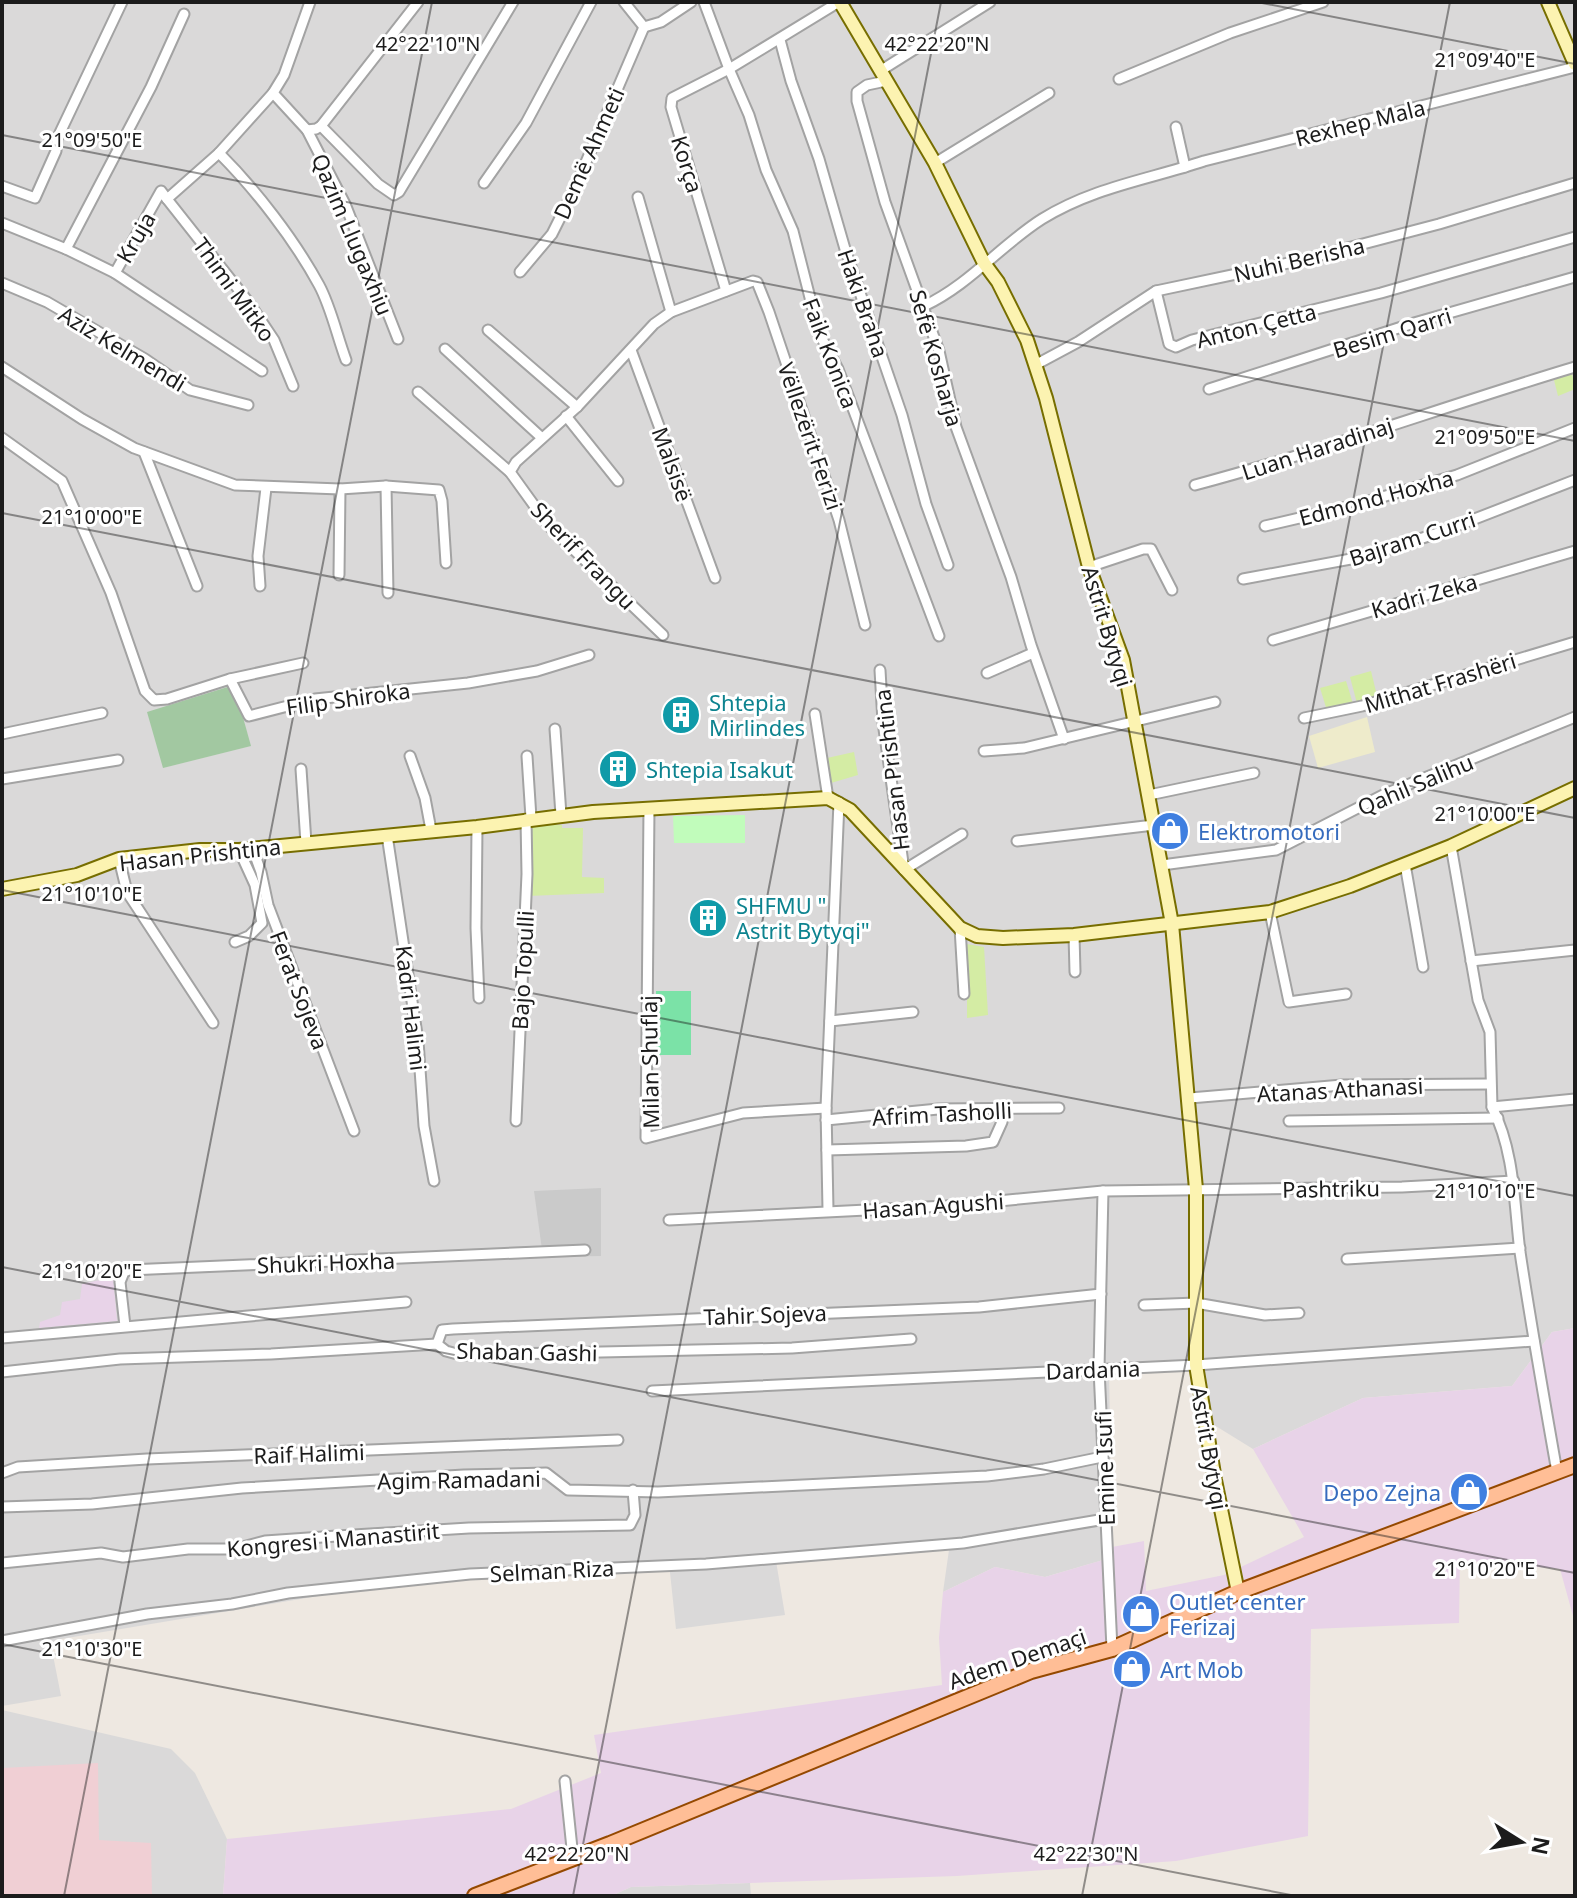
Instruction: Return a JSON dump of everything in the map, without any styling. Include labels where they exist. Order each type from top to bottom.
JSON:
[{"type":"main road","name":"Adem Demaçi","points":[[475,1896],[1031,1671],[1112,1649],[1238,1592],[1575,1465]]},
{"type":"street","points":[[2,186],[35,198],[56,151],[57,139],[122,2]]},
{"type":"street","name":"Kruja","points":[[2,223],[115,273],[161,191],[167,199],[219,153],[273,93],[284,75],[310,2]]},
{"type":"street","points":[[273,93],[307,130],[321,126],[418,2]]},
{"type":"street","points":[[321,126],[378,184],[394,195],[399,192],[513,2]]},
{"type":"street","points":[[484,183],[526,123],[591,2]]},
{"type":"street","points":[[624,2],[644,27],[661,22],[691,2]]},
{"type":"street","name":"Faik Konica","points":[[704,2],[749,115],[766,170],[793,231],[819,333],[838,369],[939,636]]},
{"type":"street","points":[[883,76],[990,2]]},
{"type":"street","points":[[1119,79],[1230,33],[1323,2]]},
{"type":"street","points":[[1548,2],[1575,66]]},
{"type":"street","points":[[729,69],[842,3]]},
{"type":"street","name":"Astrit Bytyqi","points":[[842,3],[935,163],[1037,364],[1089,567],[1123,660],[1172,924],[1196,1189],[1196,1365],[1238,1592]]},
{"type":"street","points":[[66,249],[151,87],[184,14]]},
{"type":"street","name":"Demë Ahmeti","points":[[520,272],[552,234],[644,27]]},
{"type":"street","name":"Haki Braha","points":[[780,40],[948,565]]},
{"type":"street","name":"Rexhep Mala","points":[[924,306],[974,273],[1040,220],[1081,197],[1137,178],[1575,66]]},
{"type":"street","name":"Korça","points":[[726,291],[671,107],[672,98],[729,69]]},
{"type":"street","name":"Sefë Kosharja","points":[[883,76],[857,92],[857,101],[885,202],[939,351],[956,427],[1011,577],[1033,653],[1064,739]]},
{"type":"street","points":[[935,163],[1049,93]]},
{"type":"street","points":[[1176,127],[1185,167]]},
{"type":"street","name":"Qazim Llugaxhiu","points":[[307,130],[345,204],[398,339]]},
{"type":"street","points":[[219,153],[269,210],[320,286],[346,360]]},
{"type":"street","name":"Nuhi Berisha","points":[[1037,364],[1078,342],[1156,291],[1312,258],[1575,183]]},
{"type":"street","points":[[638,197],[671,312]]},
{"type":"street","name":"Thimi Mitko","points":[[167,199],[258,316],[274,340],[293,386]]},
{"type":"street","name":"Anton Çetta","points":[[1156,291],[1169,344],[1176,347],[1397,289],[1575,237]]},
{"type":"street","points":[[115,273],[262,371]]},
{"type":"street","name":"Besim Qarri","points":[[1209,389],[1414,323],[1575,277]]},
{"type":"street","name":"Vëllezërit Ferizi","points":[[726,291],[757,282],[839,520],[865,625]]},
{"type":"street","name":"Aziz Kelmendi","points":[[2,283],[47,302],[145,359],[190,390],[248,405]]},
{"type":"street","points":[[510,472],[516,462],[577,407],[654,324],[671,312],[726,291]]},
{"type":"street","points":[[488,330],[577,407]]},
{"type":"street","points":[[445,349],[542,438]]},
{"type":"street","name":"Malsisë","points":[[631,350],[715,578]]},
{"type":"street","points":[[2,367],[82,419],[144,452],[235,485],[340,489],[386,486],[439,490],[446,563]]},
{"type":"street","name":"Luan Haradinaj","points":[[1195,485],[1299,456],[1575,367]]},
{"type":"street","name":"Sherif Frangu","points":[[418,392],[510,472],[549,526],[663,635]]},
{"type":"street","points":[[566,416],[618,481]]},
{"type":"street","name":"Edmond Hoxha","points":[[1265,526],[1355,505],[1457,475],[1575,428]]},
{"type":"street","points":[[2,438],[62,481],[111,593],[145,691],[154,700],[303,663]]},
{"type":"street","points":[[144,452],[197,586]]},
{"type":"street","name":"Bajram Curri","points":[[1243,579],[1367,556],[1441,532],[1575,480]]},
{"type":"street","points":[[386,486],[388,593]]},
{"type":"street","points":[[260,586],[258,556],[266,488]]},
{"type":"street","points":[[339,575],[340,489]]},
{"type":"street","points":[[1089,567],[1151,549],[1172,590]]},
{"type":"street","name":"Kadri Zeka","points":[[1273,640],[1575,551]]},
{"type":"street","name":"Mithat Frashëri","points":[[1304,718],[1362,706],[1575,642]]},
{"type":"street","points":[[987,673],[1033,653]]},
{"type":"street","name":"Filip Shiroka","points":[[230,679],[249,716],[315,699],[468,683],[537,671],[589,655]]},
{"type":"street","name":"Hasan Prishtina","points":[[880,670],[883,722],[904,870]]},
{"type":"street","points":[[984,751],[1024,748],[1215,702]]},
{"type":"street","points":[[2,734],[102,713]]},
{"type":"street","points":[[815,714],[833,800],[826,1108],[828,1210]]},
{"type":"street","name":"Qahil Salihu","points":[[1162,865],[1276,850],[1385,794],[1575,717]]},
{"type":"street","points":[[555,729],[561,815]]},
{"type":"street","points":[[410,756],[425,798],[431,830]]},
{"type":"street","points":[[527,756],[528,819]]},
{"type":"street","points":[[2,779],[118,760]]},
{"type":"street","name":"Hasan Prishtina","points":[[301,769],[306,843]]},
{"type":"street","points":[[1149,795],[1254,773]]},
{"type":"street","points":[[964,994],[960,928],[977,936],[1003,938],[1074,935],[1270,912],[1350,886],[1451,846],[1575,788]]},
{"type":"street","name":"Hasan Prishtina","points":[[2,889],[77,875],[119,859],[200,850],[306,843],[649,808],[833,800],[850,810],[960,928]]},
{"type":"street","name":"Milan Shuflaj","points":[[649,808],[646,1138],[743,1113],[826,1108]]},
{"type":"street","name":"Bajo Topulli","points":[[516,1121],[528,819]]},
{"type":"street","points":[[1017,841],[1154,825]]},
{"type":"street","points":[[477,827],[479,998]]},
{"type":"street","name":"Hasan Prishtina","points":[[904,870],[962,834]]},
{"type":"street","name":"Kadri Halimi","points":[[387,835],[418,1041],[424,1126],[434,1181]]},
{"type":"street","points":[[1451,846],[1478,1000],[1490,1032],[1492,1107],[1498,1118],[1514,1181],[1520,1248],[1557,1472]]},
{"type":"street","points":[[235,942],[249,936],[262,923],[245,848]]},
{"type":"street","name":"Ferat Sojeva","points":[[245,848],[261,872],[268,905],[354,1131]]},
{"type":"street","points":[[119,859],[127,892],[213,1023]]},
{"type":"street","points":[[1405,864],[1423,967]]},
{"type":"street","points":[[1270,912],[1289,1002],[1346,994]]},
{"type":"street","points":[[1074,935],[1075,972]]},
{"type":"street","points":[[1471,961],[1575,950]]},
{"type":"street","points":[[830,1021],[913,1012]]},
{"type":"street","name":"Atanas Athanasi","points":[[1190,1098],[1342,1085],[1490,1084]]},
{"type":"street","points":[[1492,1107],[1575,1099]]},
{"type":"street","name":"Afrim Tasholli","points":[[826,1120],[938,1109],[1059,1108]]},
{"type":"street","points":[[827,1150],[966,1146],[993,1142],[1002,1122],[1002,1109]]},
{"type":"street","points":[[1289,1121],[1498,1118]]},
{"type":"street","name":"Pashtriku","points":[[1196,1189],[1402,1187],[1514,1181]]},
{"type":"street","name":"Hasan Agushi","points":[[669,1220],[946,1206],[1103,1191],[1196,1189]]},
{"type":"street","name":"Emine Isufi","points":[[1103,1191],[1099,1369],[1112,1649]]},
{"type":"street","points":[[1347,1259],[1520,1248]]},
{"type":"street","name":"Shukri Hoxha","points":[[125,1326],[120,1282],[124,1272],[129,1270],[585,1250]]},
{"type":"street","name":"Tahir Sojeva","points":[[437,1344],[442,1330],[453,1329],[979,1307],[1101,1294]]},
{"type":"street","name":"Shukri Hoxha","points":[[2,1338],[406,1302]]},
{"type":"street","points":[[1144,1305],[1196,1303],[1265,1315],[1299,1313]]},
{"type":"street","name":"Shaban Gashi","points":[[2,1372],[120,1359],[437,1344],[446,1351],[461,1355],[792,1348],[911,1339]]},
{"type":"street","name":"Dardania","points":[[652,1391],[1196,1365],[1534,1341]]},
{"type":"street","name":"Raif Halimi","points":[[2,1473],[18,1467],[147,1459],[618,1440]]},
{"type":"street","name":"Agim Ramadani","points":[[2,1507],[92,1504],[242,1488],[546,1473],[568,1490],[658,1492],[987,1476],[1102,1457]]},
{"type":"street","name":"Kongresi i Manastirit","points":[[2,1563],[101,1553],[123,1557],[188,1549],[235,1549],[265,1541],[469,1528],[630,1525],[635,1515],[633,1490]]},
{"type":"street","name":"Selman Riza","points":[[2,1641],[147,1614],[232,1604],[288,1593],[470,1574],[706,1564],[963,1543],[1105,1519]]},
{"type":"street","points":[[565,1781],[573,1858]]},
{"type":"shaded area","points":[[2,2],[1575,2],[1575,1328],[1552,1332],[1512,1386],[1363,1398],[1253,1449],[1206,1420],[1199,1365],[1109,1371],[1112,1547],[1103,1560],[1045,1577],[995,1567],[943,1592],[949,1550],[776,1561],[785,1615],[676,1629],[669,1563],[432,1577],[55,1640],[52,1650],[61,1696],[2,1706]]},
{"type":"shaded area","points":[[1367,717],[1375,752],[1318,768],[1309,736]]},
{"type":"shaded area","points":[[601,1188],[601,1256],[543,1257],[534,1191]]},
{"type":"shaded area","points":[[113,1277],[117,1321],[39,1328],[40,1322],[60,1315],[62,1302],[80,1299],[82,1284]]},
{"type":"shaded area","points":[[1575,1328],[1575,1623],[1560,1569],[1460,1560],[1459,1623],[1311,1629],[1308,1836],[1176,1861],[957,1876],[631,1887],[611,1896],[223,1896],[227,1839],[511,1809],[601,1773],[594,1735],[942,1685],[939,1638],[943,1592],[995,1567],[1045,1577],[1103,1560],[1112,1547],[1144,1541],[1146,1591],[1224,1575],[1304,1537],[1253,1449],[1363,1398],[1512,1386],[1552,1332]]},
{"type":"shaded area","points":[[2,1710],[171,1749],[195,1773],[227,1839],[223,1896],[2,1896]]},
{"type":"shaded area","points":[[98,1763],[99,1840],[151,1843],[152,1896],[2,1896],[2,1768]]},
{"type":"shaded area","points":[[750,1883],[751,1896],[611,1896],[631,1887]]},
{"type":"green space","points":[[1572,373],[1575,389],[1558,396],[1554,380]]},
{"type":"green space","points":[[1371,671],[1379,704],[1359,711],[1350,677]]},
{"type":"green space","points":[[1346,681],[1355,710],[1329,717],[1320,688]]},
{"type":"green space","points":[[234,685],[251,746],[163,768],[147,712]]},
{"type":"green space","points":[[854,752],[858,775],[831,783],[827,758]]},
{"type":"green space","points":[[745,815],[745,843],[674,843],[673,816]]},
{"type":"green space","points":[[527,825],[583,828],[582,877],[604,878],[604,893],[527,896]]},
{"type":"green space","points":[[967,944],[984,947],[988,1015],[967,1018]]},
{"type":"green space","points":[[656,991],[691,991],[691,1055],[656,1055]]},
{"type":"place","name":"Shtepia Mirlindes","points":[[681,715]]},
{"type":"place","name":"Shtepia Isakut","points":[[618,769]]},
{"type":"place","name":"Elektromotori","points":[[1170,831]]},
{"type":"place","name":"SHFMU \" Astrit Bytyqi\"","points":[[708,918]]},
{"type":"place","name":"Depo Zejna","points":[[1469,1492]]},
{"type":"place","name":"Outlet center Ferizaj","points":[[1141,1614]]},
{"type":"place","name":"Art Mob","points":[[1132,1669]]}]
